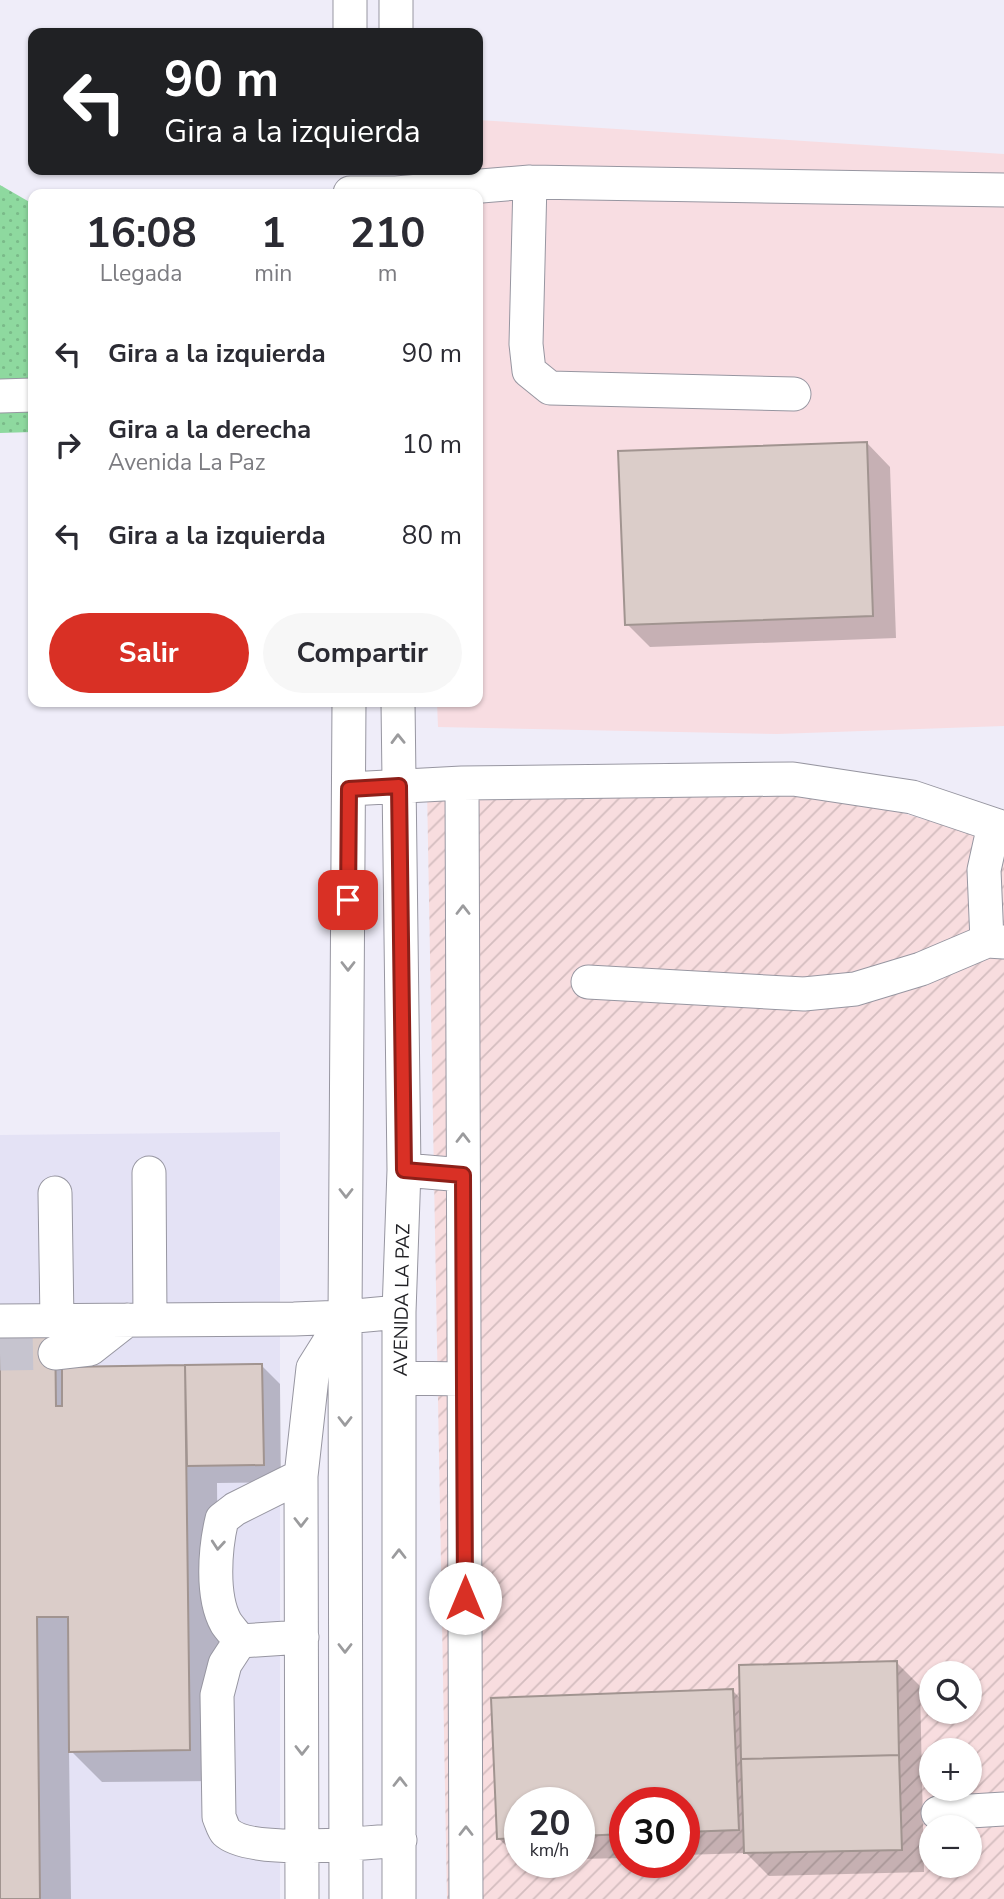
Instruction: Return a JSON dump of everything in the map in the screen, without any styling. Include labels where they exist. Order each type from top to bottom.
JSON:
[{"type":"street","points":[[351,0],[351,28]]},
{"type":"street","points":[[396,0],[396,28]]},
{"type":"street","points":[[530,182],[526,344],[529,371],[550,388],[794,394]]},
{"type":"street","points":[[350,186],[530,182],[1004,190]]},
{"type":"street","points":[[0,396],[28,395]]},
{"type":"street","points":[[346,1899],[345,1317],[349,707]]},
{"type":"street","name":"AVENIDA LA PAZ","points":[[398,707],[404,1170],[399,1312],[399,1899]]},
{"type":"street","points":[[349,789],[462,783],[793,779],[912,797],[999,826],[984,870],[995,942],[855,989],[817,993],[587,982]]},
{"type":"street","points":[[462,783],[466,1899]]},
{"type":"street","points":[[404,1170],[463,1175]]},
{"type":"street","points":[[139,1320],[149,1173]]},
{"type":"street","points":[[55,1193],[56,1337]]},
{"type":"street","points":[[0,1321],[56,1337],[139,1320],[345,1317],[399,1312]]},
{"type":"street","points":[[302,1899],[301,1476],[313,1368],[345,1317]]},
{"type":"street","points":[[399,1378],[464,1379]]},
{"type":"street","points":[[240,1641],[225,1622],[217,1588],[216,1542],[222,1519],[235,1509],[301,1476]]},
{"type":"street","points":[[240,1641],[302,1637]]},
{"type":"street","points":[[240,1641],[225,1664],[217,1695],[219,1817],[226,1832],[245,1841],[302,1847],[400,1840]]},
{"type":"street","points":[[938,1814],[1004,1809]]},
{"type":"shaded area","points":[[483,120],[1004,154],[1004,726],[777,734],[438,727],[437,707],[483,707],[483,189],[453,189],[397,178],[398,175],[483,175]]},
{"type":"shaded area","points":[[708,784],[884,807],[1004,844],[1004,1899],[447,1899],[427,788]]},
{"type":"shaded area","points":[[280,1132],[280,1899],[0,1899],[0,1135]]},
{"type":"green space","points":[[0,185],[28,201],[28,432],[0,433]]},
{"type":"building","points":[[867,442],[873,616],[625,625],[618,451]]},
{"type":"building","points":[[55,1323],[56,1406],[62,1406],[62,1367],[185,1365],[190,1750],[69,1752],[68,1617],[37,1617],[40,1899],[0,1899],[0,1324]]},
{"type":"building","points":[[262,1364],[264,1465],[187,1466],[185,1365]]},
{"type":"building","points":[[897,1661],[899,1755],[741,1759],[739,1665]]},
{"type":"building","points":[[733,1689],[739,1830],[700,1831],[700,1787],[609,1787],[609,1835],[595,1835],[595,1787],[504,1787],[504,1839],[497,1839],[491,1698]]},
{"type":"building","points":[[899,1755],[902,1850],[744,1853],[741,1759]]},
{"type":"tunnel","points":[[0,1354],[55,1353]]},
{"type":"route","points":[[348,900],[349,789],[399,786],[404,1170],[463,1175],[465,1598]]}]
